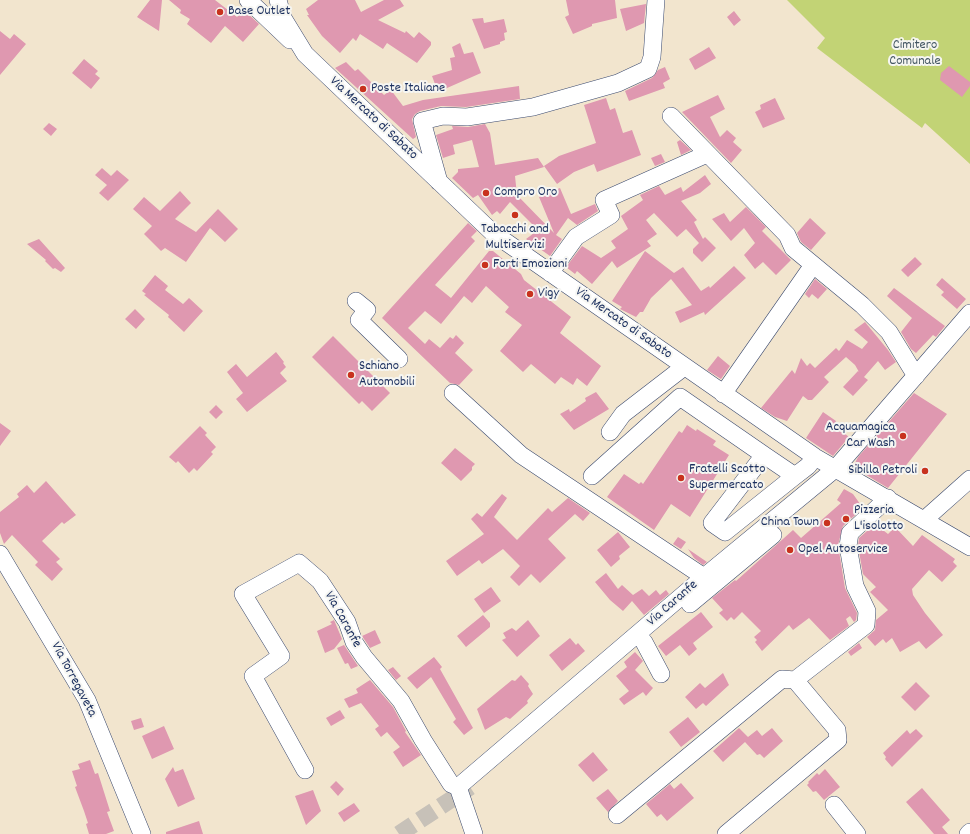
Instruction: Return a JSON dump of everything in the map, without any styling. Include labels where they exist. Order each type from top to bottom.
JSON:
[{"type":"street","points":[[249,0],[260,3],[270,3],[273,0]]},
{"type":"street","points":[[249,0],[304,54]]},
{"type":"street","name":"Via Mercato di Sabato","points":[[278,0],[283,18],[304,54],[493,233],[550,273],[681,370],[723,394],[815,457],[970,547]]},
{"type":"street","points":[[439,182],[422,121],[442,116],[467,117],[533,107],[618,82],[648,69],[652,57],[656,0]]},
{"type":"street","points":[[671,116],[787,235],[793,248],[862,305],[889,332],[916,376]]},
{"type":"street","points":[[550,273],[576,237],[611,215],[604,200],[707,154]]},
{"type":"street","points":[[723,394],[813,265]]},
{"type":"street","points":[[356,301],[367,310],[359,320],[399,359]]},
{"type":"street","points":[[464,787],[644,642],[840,472],[916,376],[970,313]]},
{"type":"street","points":[[592,476],[680,397],[681,370]]},
{"type":"street","points":[[610,432],[623,414],[681,370]]},
{"type":"street","points":[[453,393],[521,455],[704,577]]},
{"type":"street","points":[[680,397],[795,476]]},
{"type":"street","points":[[764,455],[712,523],[725,532],[808,466],[815,457]]},
{"type":"street","name":"Via Caranfe","points":[[464,787],[704,577],[840,472]]},
{"type":"street","points":[[924,520],[970,479]]},
{"type":"street","points":[[618,815],[782,679],[795,680],[866,625],[867,611],[855,586],[848,546],[850,533],[888,498]]},
{"type":"street","name":"Via Torregaveta","points":[[0,554],[87,700],[142,834]]},
{"type":"street","name":"Via Caranfe","points":[[304,770],[253,676],[281,656],[243,594],[299,563],[320,581],[347,622],[354,642],[364,657],[401,701],[423,740],[451,784],[464,787]]},
{"type":"street","points":[[644,642],[661,674]]},
{"type":"street","points":[[726,834],[838,740],[837,730],[795,680]]},
{"type":"street","name":"Via Caranfe","points":[[464,787],[474,834]]},
{"type":"street","points":[[834,806],[857,834]]},
{"type":"green space","name":"Cimitero Comunale","points":[[787,0],[970,0],[970,164],[925,123],[922,128],[817,48],[825,38]]},
{"type":"building","points":[[150,0],[162,0],[159,31],[137,17]]},
{"type":"building","points":[[169,0],[215,0],[237,17],[244,10],[259,24],[243,42],[225,26],[211,43],[187,24],[190,19],[180,13],[181,10]]},
{"type":"building","points":[[318,0],[355,0],[361,12],[384,0],[400,0],[404,6],[378,20],[405,33],[406,31],[414,38],[419,32],[431,42],[431,45],[417,63],[387,43],[383,49],[360,34],[356,41],[353,38],[340,53],[322,36],[307,15],[309,15],[306,9]]},
{"type":"building","points":[[566,0],[615,0],[617,18],[592,24],[592,26],[573,34],[565,17],[569,15]]},
{"type":"building","points":[[646,4],[644,23],[626,31],[620,9]]},
{"type":"building","points":[[734,11],[741,20],[734,26],[727,17]]},
{"type":"building","points":[[483,18],[484,23],[504,19],[507,32],[504,33],[505,40],[500,42],[500,44],[484,49],[472,19]]},
{"type":"building","points":[[0,31],[10,39],[14,34],[26,44],[0,75]]},
{"type":"building","points":[[460,43],[464,54],[473,52],[481,73],[438,92],[432,76],[452,70],[450,58],[455,57],[452,47]]},
{"type":"building","points":[[709,47],[716,58],[695,70],[689,59]]},
{"type":"building","points":[[84,59],[98,71],[95,74],[100,78],[91,89],[72,73]]},
{"type":"building","points":[[346,62],[355,71],[358,69],[384,95],[391,90],[403,106],[423,100],[519,86],[520,99],[466,107],[441,106],[420,111],[415,114],[412,119],[416,137],[413,139],[335,68]]},
{"type":"building","points":[[949,66],[970,82],[970,86],[962,97],[940,80],[941,73]]},
{"type":"building","points":[[665,67],[670,79],[663,83],[665,88],[629,101],[625,91],[652,78],[658,70]]},
{"type":"building","points":[[718,95],[725,109],[710,117],[720,137],[727,130],[736,138],[733,142],[742,150],[731,163],[682,112]]},
{"type":"building","points":[[606,98],[610,110],[615,108],[623,133],[632,130],[641,155],[597,172],[594,164],[574,172],[557,184],[544,166],[559,156],[596,143],[584,105]]},
{"type":"building","points":[[775,98],[785,119],[763,128],[755,112],[761,109],[760,105]]},
{"type":"building","points":[[49,123],[57,129],[51,136],[43,129]]},
{"type":"building","points":[[485,124],[490,133],[495,165],[538,158],[544,167],[515,176],[517,195],[554,233],[539,197],[560,188],[571,214],[595,204],[598,211],[577,225],[568,218],[556,235],[562,239],[550,256],[526,239],[538,230],[510,202],[500,214],[497,211],[492,215],[478,195],[473,198],[452,178],[458,172],[458,169],[479,167],[472,140],[453,145],[455,154],[443,158],[436,135],[453,129],[452,126],[468,127]]},
{"type":"building","points":[[680,140],[691,150],[681,155],[677,142]]},
{"type":"building","points":[[661,154],[665,162],[655,166],[651,158]]},
{"type":"building","points":[[102,168],[111,176],[117,170],[129,180],[108,201],[99,193],[107,185],[95,175]]},
{"type":"building","points":[[705,175],[711,184],[700,193],[681,201],[697,220],[694,222],[703,239],[705,237],[716,248],[702,262],[693,253],[693,249],[699,243],[686,229],[677,237],[654,213],[646,220],[657,234],[647,241],[651,246],[617,268],[612,261],[592,284],[577,271],[575,274],[566,267],[582,246],[601,258],[616,248],[611,241],[628,229],[621,216],[643,200],[640,195],[659,186],[665,195],[681,187],[683,192]]},
{"type":"building","points":[[180,191],[191,203],[175,219],[196,232],[218,209],[238,229],[225,242],[210,228],[186,262],[165,248],[161,251],[144,234],[152,226],[133,209],[144,197],[160,211]]},
{"type":"building","points":[[746,207],[766,227],[762,231],[791,260],[776,275],[763,262],[755,269],[744,255],[755,243],[744,228],[731,241],[712,219],[724,213],[730,222]]},
{"type":"building","points":[[810,218],[826,233],[811,250],[801,242],[797,233]]},
{"type":"building","points":[[468,223],[477,231],[471,237],[475,241],[435,285],[451,298],[489,251],[493,251],[521,274],[524,280],[571,317],[560,333],[601,366],[587,386],[577,378],[573,385],[561,377],[555,384],[531,364],[523,372],[500,351],[522,325],[505,312],[509,307],[486,286],[472,303],[464,296],[441,324],[425,311],[408,328],[425,344],[429,339],[440,348],[450,337],[453,339],[456,335],[464,343],[455,353],[473,370],[459,385],[450,383],[382,318]]},
{"type":"building","points":[[39,239],[65,268],[61,272],[55,268],[53,269],[45,261],[46,260],[27,244]]},
{"type":"building","points":[[645,251],[674,273],[683,267],[701,291],[709,286],[710,288],[734,266],[746,278],[705,315],[704,312],[680,323],[675,312],[692,305],[671,279],[651,298],[643,312],[640,312],[636,317],[620,309],[622,307],[612,301]]},
{"type":"building","points":[[915,257],[922,264],[908,277],[901,270]]},
{"type":"building","points":[[155,275],[168,286],[165,290],[183,304],[189,298],[203,311],[184,332],[168,317],[169,315],[144,295],[146,294],[142,291]]},
{"type":"building","points":[[942,278],[966,299],[957,309],[941,295],[944,292],[936,285]]},
{"type":"building","points":[[815,279],[827,289],[818,299],[812,294],[809,298],[805,294]]},
{"type":"building","points":[[894,288],[945,326],[936,337],[933,335],[916,353],[911,349],[901,332],[912,318],[887,296]]},
{"type":"building","points":[[135,309],[145,319],[136,329],[125,319]]},
{"type":"building","points":[[865,322],[896,362],[885,370],[878,361],[864,377],[868,380],[853,396],[843,387],[858,371],[859,372],[855,365],[846,357],[824,377],[829,382],[812,400],[808,400],[803,396],[787,421],[775,417],[761,408],[792,370],[795,374],[801,358],[807,366],[810,363],[815,368],[836,348],[839,351],[847,340],[862,349],[868,342],[854,330]]},
{"type":"building","name":"Schiano Automobili","points":[[333,336],[390,393],[372,411],[362,401],[359,404],[312,357]]},
{"type":"building","points":[[276,352],[286,367],[280,373],[287,381],[247,412],[236,399],[243,393],[227,372],[236,364],[247,377]]},
{"type":"building","points":[[718,356],[730,366],[721,379],[707,370]]},
{"type":"building","points":[[596,392],[609,409],[574,430],[560,414],[569,409],[570,412],[586,401],[585,398]]},
{"type":"building","name":"Acquamagica Car Wash","points":[[914,393],[947,414],[888,488],[853,467],[858,457]]},
{"type":"building","points":[[216,405],[223,412],[216,419],[209,412]]},
{"type":"building","points":[[823,412],[836,421],[834,425],[849,437],[833,456],[806,438]]},
{"type":"building","points":[[0,423],[11,431],[0,446]]},
{"type":"building","name":"Fratelli Scotto Supermercato","points":[[687,425],[696,431],[697,429],[716,441],[713,445],[729,455],[690,517],[671,504],[654,530],[607,497],[624,474],[639,484],[641,482],[643,484],[679,431],[682,433]]},
{"type":"building","points":[[200,426],[207,433],[205,435],[216,447],[211,452],[213,454],[197,471],[194,468],[189,473],[178,461],[176,463],[169,457]]},
{"type":"building","points":[[455,448],[475,464],[472,467],[472,470],[461,481],[441,463]]},
{"type":"building","points":[[46,481],[76,515],[64,524],[62,522],[42,541],[60,559],[56,562],[63,569],[52,581],[35,565],[38,562],[12,535],[4,544],[0,533],[0,512],[19,497],[17,494],[27,485],[34,493]]},
{"type":"building","points":[[844,489],[853,494],[863,508],[843,526],[838,545],[845,588],[857,613],[856,620],[854,622],[850,616],[846,619],[849,626],[830,640],[809,618],[793,630],[789,625],[762,651],[755,642],[757,640],[754,637],[761,631],[742,612],[734,620],[731,617],[727,621],[719,613],[723,610],[712,598],[735,580],[736,581],[793,530],[801,538],[841,503],[837,500]]},
{"type":"building","points":[[502,494],[507,498],[494,517],[517,540],[548,508],[552,512],[568,498],[590,513],[583,521],[575,514],[548,539],[566,558],[540,583],[531,574],[519,586],[510,577],[520,566],[503,549],[482,564],[479,560],[457,576],[446,561],[484,534],[471,519],[477,513],[482,517]]},
{"type":"building","points":[[875,524],[888,534],[895,527],[913,546],[922,535],[955,559],[953,562],[957,566],[942,582],[929,570],[912,589],[913,595],[925,613],[943,635],[926,649],[919,641],[900,652],[892,638],[886,643],[883,639],[875,646],[867,637],[875,630],[876,620],[888,610],[870,592],[876,587],[863,574],[858,546],[859,538]]},
{"type":"building","points":[[618,532],[630,547],[619,556],[620,559],[611,567],[597,550]]},
{"type":"building","points":[[678,537],[686,542],[681,549],[673,544]]},
{"type":"building","points":[[688,549],[707,562],[703,565],[694,558]]},
{"type":"building","points":[[606,573],[618,589],[622,585],[633,595],[642,589],[649,596],[656,590],[660,595],[666,590],[669,594],[644,615],[632,601],[623,611],[610,600],[595,582]]},
{"type":"building","points":[[491,587],[501,601],[484,613],[474,599]]},
{"type":"building","points":[[701,612],[713,627],[693,643],[697,649],[689,656],[680,645],[666,656],[658,646]]},
{"type":"building","points":[[483,615],[490,623],[490,627],[466,647],[457,636]]},
{"type":"building","points":[[334,620],[342,639],[334,649],[325,653],[317,631],[332,624],[330,622]]},
{"type":"building","points":[[528,620],[540,636],[517,657],[502,640],[506,638],[503,633],[512,628],[516,631]]},
{"type":"building","points":[[375,630],[381,643],[370,648],[362,636]]},
{"type":"building","points":[[570,638],[576,645],[578,643],[585,651],[562,671],[549,655]]},
{"type":"building","points":[[859,643],[862,648],[851,656],[848,652]]},
{"type":"building","points":[[344,645],[358,666],[351,669],[348,663],[345,664],[337,648]]},
{"type":"building","points":[[635,652],[643,661],[635,670],[653,688],[646,696],[643,692],[624,705],[619,699],[629,691],[616,676],[627,667],[624,662]]},
{"type":"building","points":[[434,657],[442,667],[440,669],[473,728],[464,735],[453,722],[456,719],[431,677],[417,689],[407,678]]},
{"type":"building","points":[[393,667],[401,676],[396,680],[388,670]]},
{"type":"building","points":[[723,673],[729,685],[706,706],[703,703],[696,709],[685,697],[700,683],[705,688]]},
{"type":"building","points":[[521,675],[529,684],[528,686],[533,694],[527,701],[528,703],[510,719],[506,717],[485,730],[477,709],[512,680],[515,681]]},
{"type":"building","points":[[370,680],[393,707],[406,731],[405,732],[421,755],[403,767],[393,752],[400,747],[387,732],[381,737],[375,729],[379,726],[361,703],[349,708],[344,699],[358,693],[356,689]]},
{"type":"building","points":[[916,682],[930,696],[915,711],[901,697]]},
{"type":"building","points":[[340,710],[345,718],[331,726],[326,718]]},
{"type":"building","points":[[688,717],[700,732],[681,747],[669,732]]},
{"type":"building","points":[[141,718],[144,727],[134,730],[131,721]]},
{"type":"building","points":[[164,726],[174,749],[152,759],[142,736]]},
{"type":"building","points":[[739,728],[748,737],[757,730],[762,736],[772,728],[783,741],[764,758],[760,754],[757,755],[745,742],[723,762],[713,751]]},
{"type":"building","points":[[916,729],[923,736],[892,767],[885,759],[886,757],[883,753],[907,730],[910,734]]},
{"type":"building","points":[[593,752],[608,770],[593,782],[578,765]]},
{"type":"building","points":[[90,760],[95,774],[98,773],[110,811],[107,812],[114,831],[106,834],[89,834],[86,824],[88,823],[75,787],[77,786],[72,771],[80,769],[78,764]]},
{"type":"building","points":[[173,767],[175,772],[183,769],[195,799],[178,807],[165,779]]},
{"type":"building","points":[[825,769],[840,787],[824,800],[816,791],[813,792],[807,785],[817,773],[819,775]]},
{"type":"building","points":[[336,781],[344,789],[338,796],[330,787]]},
{"type":"building","points":[[681,783],[694,798],[667,821],[661,814],[657,817],[646,804],[670,784],[674,789]]},
{"type":"building","points":[[922,788],[950,820],[942,827],[948,834],[934,834],[906,802]]},
{"type":"building","points":[[608,789],[618,801],[608,812],[596,798]]},
{"type":"building","points":[[313,790],[321,811],[306,825],[295,796]]},
{"type":"building","points":[[354,803],[360,811],[344,822],[338,813]]},
{"type":"building","points":[[199,821],[203,834],[166,834],[166,832]]},
{"type":"tunnel","points":[[399,834],[470,787]]},
{"type":"place","name":"Base Outlet","points":[[220,12]]},
{"type":"place","name":"Poste Italiane","points":[[363,89]]},
{"type":"place","name":"Compro Oro","points":[[486,193]]},
{"type":"place","name":"Tabacchi and Multiservizi","points":[[515,215]]},
{"type":"place","name":"Forti Emozioni","points":[[485,265]]},
{"type":"place","name":"Vigy","points":[[530,294]]},
{"type":"place","name":"Schiano Automobili","points":[[351,375]]},
{"type":"place","name":"Acquamagica Car Wash","points":[[903,436]]},
{"type":"place","name":"Sibilla Petroli","points":[[925,471]]},
{"type":"place","name":"Fratelli Scotto Supermercato","points":[[681,478]]},
{"type":"place","name":"Pizzeria L'isolotto","points":[[846,519]]},
{"type":"place","name":"China Town","points":[[827,523]]},
{"type":"place","name":"Opel Autoservice","points":[[790,550]]}]
